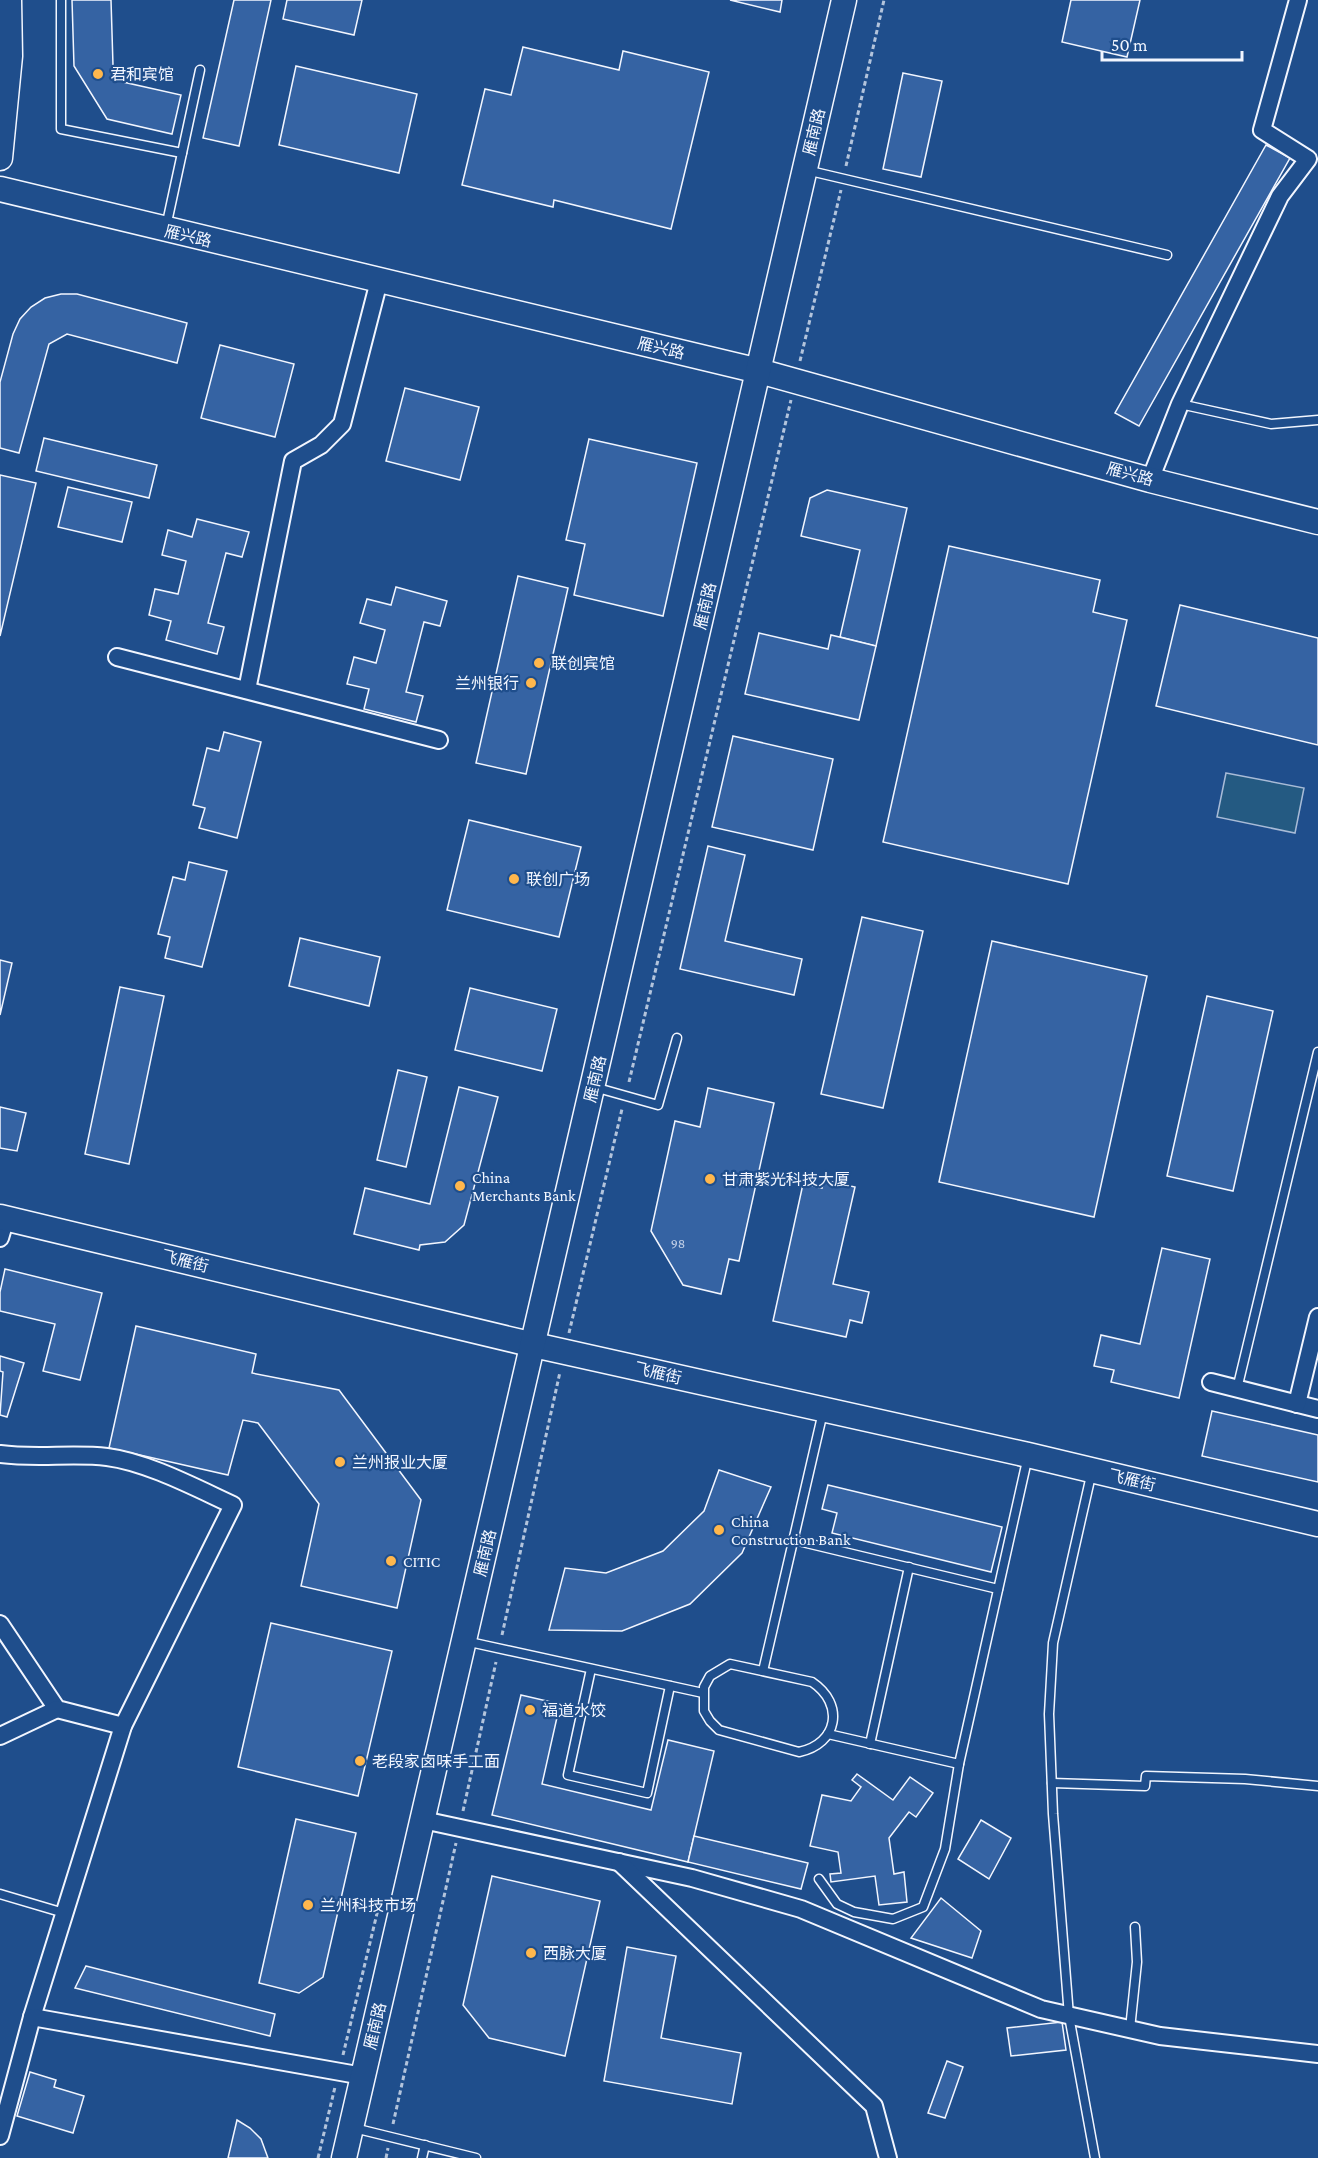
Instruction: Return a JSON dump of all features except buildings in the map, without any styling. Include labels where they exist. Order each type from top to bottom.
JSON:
[{"type":"main road","points":[[0,158],[10,56],[9,0]]},
{"type":"main road","name":"雁南路","points":[[344,2158],[594,1087],[844,0]]},
{"type":"main road","name":"雁兴路","points":[[0,189],[759,371],[795,383],[1150,480],[1318,522]]},
{"type":"main road","name":"飞雁街","points":[[2,1224],[1028,1455],[1318,1524]]},
{"type":"street","points":[[1150,480],[1180,404],[1280,196],[1313,160],[1262,130],[1298,0]]},
{"type":"street","points":[[247,690],[293,461],[321,446],[342,424],[379,281]]},
{"type":"street","points":[[117,657],[439,741]]},
{"type":"street","points":[[1297,1404],[1318,1317]]},
{"type":"street","points":[[1211,1382],[1318,1409]]},
{"type":"street","points":[[0,1454],[108,1457],[164,1474],[233,1505],[123,1726],[32,2017],[0,2136]]},
{"type":"street","points":[[0,1624],[57,1709]]},
{"type":"street","points":[[0,1736],[57,1709],[123,1726]]},
{"type":"street","points":[[423,1820],[692,1878],[801,1910],[1041,2010],[1160,2036],[1318,2050]]},
{"type":"street","points":[[618,1862],[874,2106],[888,2158]]},
{"type":"street","points":[[32,2017],[363,2076]]},
{"type":"lane","points":[[61,0],[61,129],[182,153]]},
{"type":"lane","points":[[165,230],[200,70]]},
{"type":"lane","points":[[805,170],[1167,255]]},
{"type":"lane","points":[[1180,404],[1271,424],[1318,420]]},
{"type":"lane","points":[[594,1087],[658,1105],[677,1038]]},
{"type":"lane","points":[[1238,1389],[1318,1052]]},
{"type":"lane","points":[[763,1671],[824,1410]]},
{"type":"lane","points":[[819,1879],[837,1904],[854,1912],[893,1919],[923,1907],[945,1849],[959,1764],[1028,1455]]},
{"type":"lane","points":[[1092,1471],[1053,1643],[1049,1714],[1069,2016],[1095,2158]]},
{"type":"lane","points":[[794,1540],[998,1589]]},
{"type":"lane","points":[[870,1743],[909,1567]]},
{"type":"lane","points":[[465,1641],[703,1693]]},
{"type":"lane","points":[[730,1664],[763,1671],[812,1683],[822,1689],[833,1710],[828,1734],[810,1749],[799,1752],[719,1730],[704,1711],[703,1693],[710,1676],[730,1664]]},
{"type":"lane","points":[[591,1668],[568,1775],[646,1792],[670,1686]]},
{"type":"lane","points":[[828,1734],[959,1764]]},
{"type":"lane","points":[[1052,1783],[1145,1786],[1146,1776],[1245,1779],[1318,1786]]},
{"type":"lane","points":[[0,1894],[64,1913]]},
{"type":"lane","points":[[1130,2029],[1137,1962],[1135,1928]]},
{"type":"lane","points":[[351,2127],[476,2158]]},
{"type":"lane","points":[[422,2158],[425,2145]]},
{"type":"path","points":[[386,2158],[565,1352],[884,0]]},
{"type":"shaded area","points":[[1226,773],[1304,788],[1295,833],[1217,817]]},
{"type":"place","name":"君和宾馆","points":[[98,74]]},
{"type":"place","name":"联创宾馆","points":[[539,663]]},
{"type":"place","name":"兰州银行","points":[[531,683]]},
{"type":"place","name":"联创广场","points":[[514,879]]},
{"type":"place","name":"甘肃紫光科技大厦","points":[[710,1179]]},
{"type":"place","name":"China Merchants Bank","points":[[460,1186]]},
{"type":"place","name":"兰州报业大厦","points":[[340,1462]]},
{"type":"place","name":"China Construction Bank","points":[[719,1530]]},
{"type":"place","name":"CITIC","points":[[391,1561]]},
{"type":"place","name":"福道水饺","points":[[530,1710]]},
{"type":"place","name":"老段家卤味手工面","points":[[360,1761]]},
{"type":"place","name":"兰州科技市场","points":[[308,1905]]},
{"type":"place","name":"西脉大厦","points":[[531,1953]]}]
